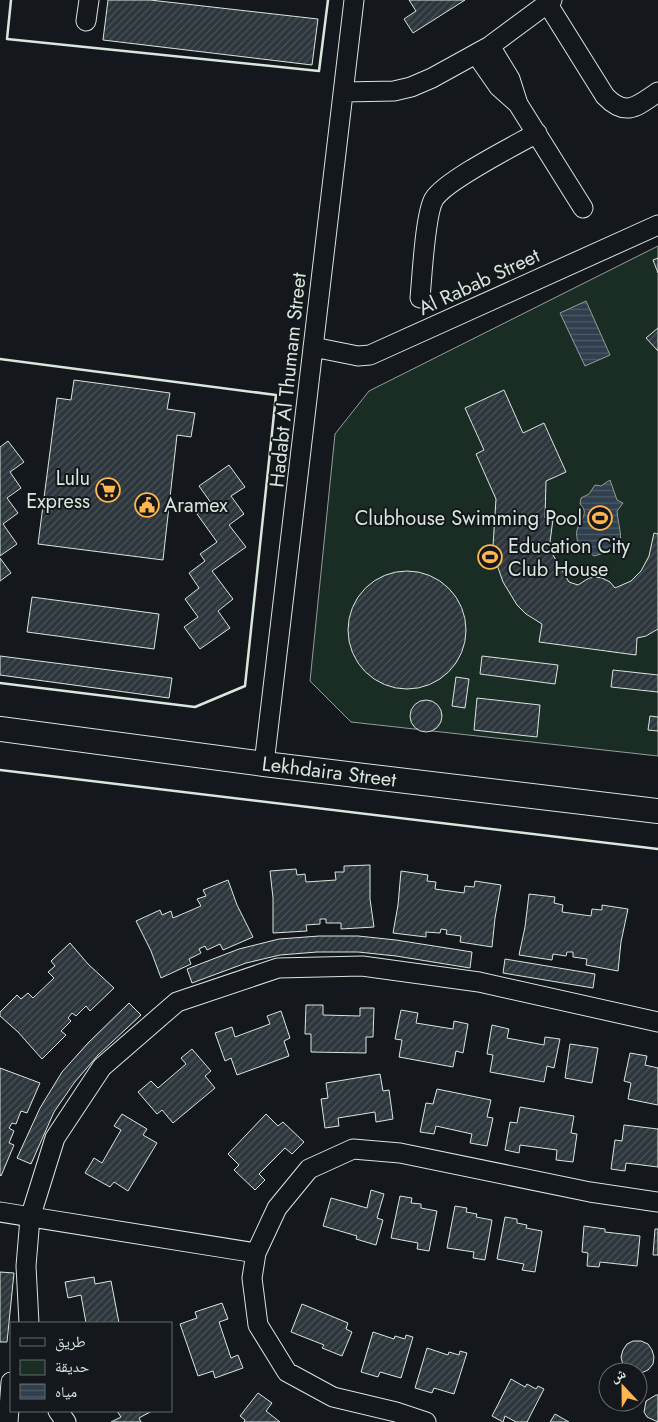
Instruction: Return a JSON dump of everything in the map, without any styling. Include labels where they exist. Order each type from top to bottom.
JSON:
[{"type":"street","points":[[86,22],[89,0]]},
{"type":"street","name":"Hadabt Al Thumam Street","points":[[264,764],[354,0]]},
{"type":"street","points":[[344,92],[386,92],[411,87],[432,78],[483,50],[550,2],[605,96],[613,104],[621,108],[632,109],[658,92]]},
{"type":"street","points":[[483,50],[500,87],[518,104],[583,208]]},
{"type":"street","points":[[420,298],[429,214],[433,200],[451,183],[537,133]]},
{"type":"street","name":"Al Rabab Street","points":[[313,346],[358,356],[370,355],[658,225]]},
{"type":"street","name":"Lekhdaira Street","points":[[0,729],[264,764],[658,811]]},
{"type":"street","points":[[29,1322],[26,1266],[30,1218],[55,1138],[102,1067],[177,1002],[278,968],[362,966],[479,982],[658,1022]]},
{"type":"street","points":[[426,1422],[396,1412],[333,1397],[287,1372],[258,1325],[252,1278],[256,1253],[276,1208],[308,1169],[353,1150],[400,1152],[580,1190],[658,1202]]},
{"type":"street","points":[[0,1212],[256,1253]]},
{"type":"street","points":[[8,1422],[10,1395]]},
{"type":"green space","name":"Education City Club House","points":[[658,246],[658,756],[351,722],[310,681],[335,434],[369,391]]},
{"type":"water","points":[[586,301],[610,355],[585,366],[560,313]]},
{"type":"water","name":"Clubhouse Swimming Pool","points":[[610,480],[617,500],[623,503],[617,511],[620,541],[613,549],[594,556],[578,543],[577,530],[584,514],[580,504],[581,498],[589,494],[595,485],[601,486]]},
{"type":"building","points":[[108,0],[150,0],[318,19],[312,65],[103,40]]},
{"type":"building","points":[[409,0],[465,0],[413,33],[404,19],[416,11]]},
{"type":"building","points":[[658,258],[658,273],[653,260]]},
{"type":"building","points":[[658,328],[658,351],[646,338]]},
{"type":"building","name":"Lulu Express","points":[[74,380],[170,393],[167,409],[195,413],[191,437],[177,435],[163,560],[38,544],[57,398],[71,400]]},
{"type":"building","points":[[504,390],[523,433],[544,423],[566,472],[546,481],[545,518],[553,519],[550,542],[553,555],[569,582],[578,585],[589,578],[596,577],[610,582],[615,588],[631,581],[641,571],[649,556],[654,533],[658,534],[658,629],[646,636],[637,638],[636,655],[539,642],[542,624],[526,614],[517,605],[503,582],[495,559],[493,546],[496,499],[476,454],[484,450],[465,408]]},
{"type":"building","points":[[8,441],[24,462],[10,472],[21,488],[7,498],[18,513],[3,524],[17,544],[0,556],[0,447]]},
{"type":"building","points":[[229,465],[245,487],[231,496],[244,514],[229,525],[246,547],[212,571],[233,599],[218,611],[230,628],[200,649],[184,627],[198,617],[185,599],[199,588],[189,573],[205,561],[200,554],[217,542],[197,514],[211,503],[199,486]]},
{"type":"building","points":[[0,558],[11,573],[0,581]]},
{"type":"building","points":[[407,571],[430,575],[449,588],[462,607],[466,630],[462,653],[449,672],[430,685],[407,689],[384,685],[365,672],[352,653],[348,630],[352,607],[365,588],[384,575]]},
{"type":"building","points":[[32,597],[159,614],[154,649],[27,632]]},
{"type":"building","points":[[0,656],[172,678],[169,698],[0,675]]},
{"type":"building","points":[[482,656],[558,665],[555,684],[480,674]]},
{"type":"building","points":[[613,670],[658,675],[658,692],[611,687]]},
{"type":"building","points":[[456,677],[469,679],[465,708],[452,706]]},
{"type":"building","points":[[477,698],[540,705],[537,737],[474,730]]},
{"type":"building","points":[[426,700],[432,701],[437,705],[441,710],[441,722],[437,727],[432,731],[426,732],[420,731],[415,727],[411,722],[410,716],[411,710],[415,705],[420,701]]},
{"type":"building","points":[[650,716],[658,717],[658,731],[648,730]]},
{"type":"building","points":[[370,865],[370,899],[374,927],[341,929],[341,923],[326,923],[326,919],[320,919],[320,924],[306,925],[307,931],[273,933],[273,898],[270,871],[296,869],[297,875],[305,874],[306,882],[336,880],[335,872],[344,872],[344,866]]},
{"type":"building","points":[[401,871],[428,875],[427,881],[436,882],[435,889],[464,893],[465,886],[474,887],[475,881],[501,885],[492,947],[460,942],[461,936],[446,934],[447,930],[441,929],[440,933],[426,932],[426,937],[393,933]]},
{"type":"building","points":[[228,880],[237,905],[253,937],[223,950],[220,944],[207,950],[205,946],[199,949],[201,953],[189,959],[191,964],[161,978],[151,951],[136,921],[160,910],[162,915],[171,911],[173,918],[201,906],[197,899],[206,896],[203,890]]},
{"type":"building","points":[[529,894],[555,897],[554,903],[563,905],[562,912],[591,916],[592,909],[602,910],[602,905],[628,909],[621,942],[618,971],[586,965],[587,959],[573,957],[573,952],[567,952],[566,956],[553,954],[552,960],[519,955]]},
{"type":"building","points":[[358,936],[472,952],[470,968],[358,952],[317,952],[280,955],[246,963],[192,983],[187,969],[239,949],[279,939]]},
{"type":"building","points":[[70,943],[88,964],[114,988],[90,1011],[86,1006],[76,1016],[72,1013],[68,1018],[71,1021],[61,1031],[66,1035],[42,1059],[18,1032],[0,1016],[0,1012],[17,995],[21,999],[28,993],[33,998],[54,978],[48,972],[55,966],[51,961]]},
{"type":"building","points":[[505,959],[595,974],[593,988],[503,973]]},
{"type":"building","points":[[129,1003],[141,1015],[98,1055],[74,1083],[54,1112],[31,1164],[17,1158],[40,1108],[62,1072],[88,1043]]},
{"type":"building","points":[[306,1005],[323,1005],[323,1015],[360,1016],[360,1008],[374,1008],[373,1037],[366,1037],[366,1053],[311,1052],[311,1034],[305,1034]]},
{"type":"building","points":[[401,1010],[418,1013],[416,1023],[453,1029],[454,1021],[468,1024],[463,1053],[456,1051],[453,1067],[399,1057],[402,1040],[395,1039]]},
{"type":"building","points":[[281,1011],[290,1038],[284,1041],[289,1056],[237,1075],[231,1058],[225,1061],[215,1033],[232,1027],[235,1037],[270,1024],[267,1016]]},
{"type":"building","points":[[492,1025],[509,1029],[507,1038],[544,1045],[545,1037],[560,1039],[554,1068],[547,1066],[544,1082],[490,1072],[493,1055],[487,1054]]},
{"type":"building","points":[[570,1044],[598,1048],[592,1083],[565,1078]]},
{"type":"building","points":[[192,1049],[211,1071],[205,1076],[215,1088],[173,1123],[162,1110],[157,1114],[138,1092],[151,1081],[158,1088],[186,1064],[181,1058]]},
{"type":"building","points":[[630,1053],[647,1056],[645,1065],[658,1068],[658,1105],[628,1099],[631,1083],[624,1081]]},
{"type":"building","points":[[0,1068],[40,1083],[27,1113],[21,1111],[16,1124],[12,1123],[9,1128],[14,1131],[9,1143],[14,1145],[1,1176],[0,1175]]},
{"type":"building","points":[[380,1074],[383,1091],[389,1090],[393,1119],[376,1122],[375,1112],[338,1118],[339,1126],[325,1128],[321,1099],[328,1098],[326,1083]]},
{"type":"building","points":[[437,1089],[491,1100],[487,1117],[493,1118],[487,1146],[470,1143],[472,1134],[436,1126],[434,1134],[420,1132],[426,1103],[433,1104]]},
{"type":"building","points":[[520,1107],[574,1116],[571,1133],[577,1134],[573,1162],[556,1160],[557,1150],[520,1145],[519,1153],[505,1150],[510,1122],[517,1123]]},
{"type":"building","points":[[122,1114],[147,1129],[143,1135],[157,1143],[128,1191],[114,1182],[110,1187],[85,1173],[94,1158],[102,1163],[121,1130],[114,1126]]},
{"type":"building","points":[[266,1114],[278,1126],[283,1122],[304,1142],[292,1154],[285,1148],[259,1174],[265,1180],[255,1190],[234,1170],[239,1165],[228,1154]]},
{"type":"building","points":[[624,1125],[658,1129],[658,1167],[626,1163],[625,1171],[611,1169],[615,1140],[622,1141]]},
{"type":"building","points":[[371,1190],[384,1194],[377,1218],[383,1220],[376,1245],[356,1239],[357,1236],[323,1226],[331,1198],[367,1208]]},
{"type":"building","points":[[400,1196],[412,1198],[411,1203],[421,1204],[421,1208],[437,1211],[429,1251],[417,1249],[418,1243],[391,1238]]},
{"type":"building","points":[[455,1206],[467,1208],[466,1212],[477,1214],[476,1217],[492,1220],[485,1260],[473,1258],[474,1252],[447,1248]]},
{"type":"building","points":[[505,1217],[517,1219],[517,1223],[527,1225],[526,1228],[542,1231],[535,1272],[522,1270],[524,1264],[497,1259]]},
{"type":"building","points":[[584,1226],[605,1229],[605,1232],[640,1236],[637,1266],[600,1262],[599,1267],[587,1266],[588,1253],[582,1252]]},
{"type":"building","points":[[655,1229],[658,1229],[658,1255],[653,1255]]},
{"type":"building","points":[[0,1272],[14,1273],[7,1342],[0,1342]]},
{"type":"building","points":[[94,1277],[95,1284],[111,1281],[119,1322],[86,1322],[81,1295],[68,1298],[65,1282]]},
{"type":"building","points":[[222,1303],[228,1319],[219,1322],[231,1358],[238,1355],[243,1368],[215,1378],[213,1371],[198,1376],[180,1324],[197,1318],[195,1312]]},
{"type":"building","points":[[302,1304],[348,1323],[346,1329],[352,1332],[342,1356],[322,1348],[324,1345],[291,1332]]},
{"type":"building","points":[[373,1332],[394,1339],[395,1336],[405,1339],[406,1335],[413,1337],[401,1378],[380,1372],[378,1377],[361,1372]]},
{"type":"building","points":[[633,1341],[641,1341],[648,1344],[654,1357],[653,1364],[648,1370],[648,1362],[622,1362],[621,1357],[627,1344]]},
{"type":"building","points":[[427,1348],[448,1355],[449,1352],[459,1355],[460,1351],[467,1353],[454,1394],[434,1388],[432,1393],[415,1388]]},
{"type":"building","points":[[511,1379],[525,1387],[527,1384],[536,1389],[538,1386],[544,1389],[527,1422],[516,1422],[505,1416],[503,1422],[492,1416]]},
{"type":"building","points":[[258,1393],[272,1403],[266,1411],[280,1422],[244,1422],[245,1420],[240,1416]]},
{"type":"building","points":[[658,1395],[658,1422],[647,1417],[644,1412],[648,1412],[648,1400]]},
{"type":"building","points":[[118,1412],[150,1412],[139,1418],[141,1422],[111,1422],[121,1417]]},
{"type":"building","points":[[555,1414],[569,1422],[550,1422]]},
{"type":"wall","points":[[11,0],[7,39],[319,71],[328,0]]},
{"type":"wall","points":[[0,359],[276,395],[245,686],[195,707],[0,683]]},
{"type":"wall","points":[[0,770],[658,849]]},
{"type":"place","name":"Lulu Express","points":[[108,490]]},
{"type":"place","name":"Aramex","points":[[147,505]]},
{"type":"place","name":"Clubhouse Swimming Pool","points":[[600,518]]},
{"type":"place","name":"Education City Club House","points":[[490,557]]}]
